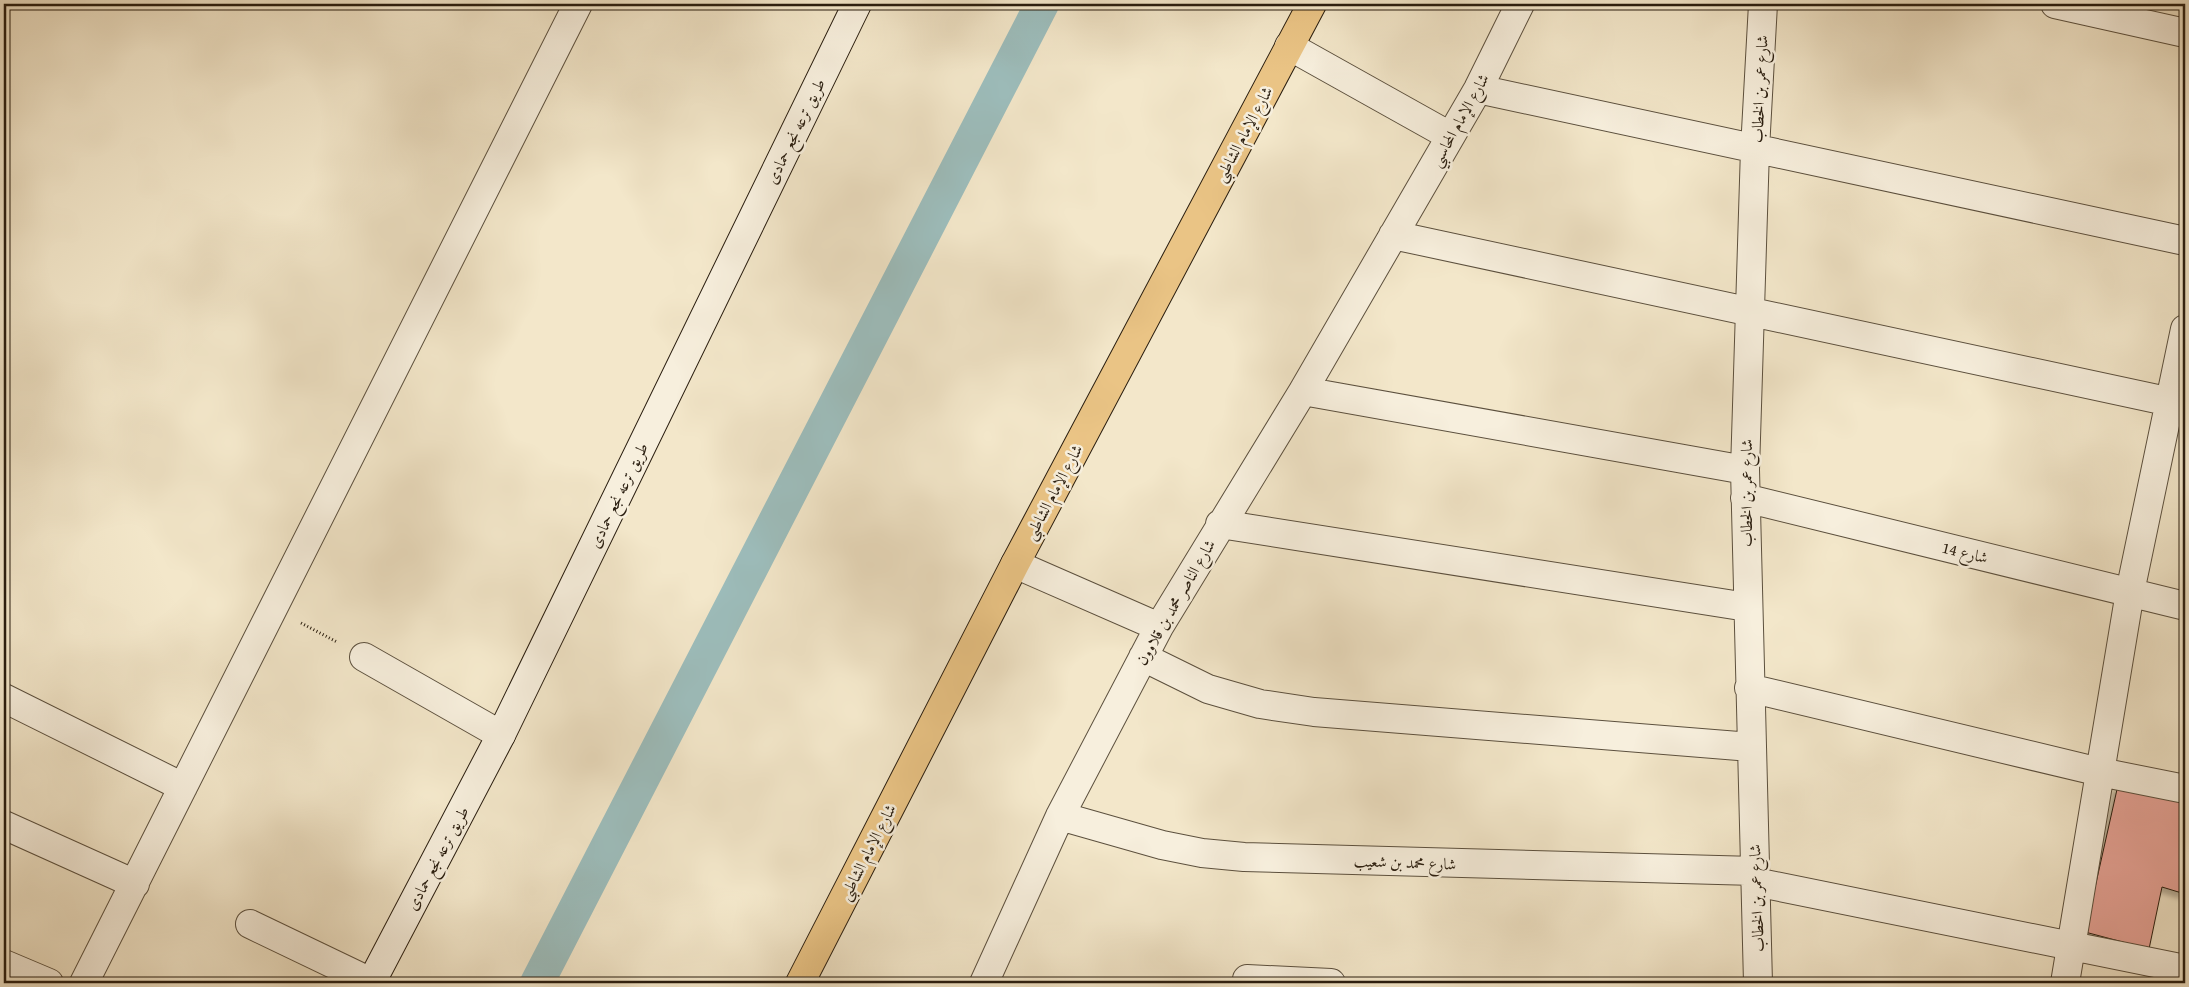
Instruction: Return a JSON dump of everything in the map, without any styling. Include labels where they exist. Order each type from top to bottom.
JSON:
[{"type":"main road","name":"شارع الإمام الشاطبى","points":[[800,983],[1015,564],[1312,4]]},
{"type":"street","points":[[84,983],[578,4]]},
{"type":"street","name":"طريق ترعه نجع حمادى","points":[[371,983],[501,734],[857,4]]},
{"type":"street","name":"شارع الإمام المحاسبي","points":[[1393,235],[1478,89],[1520,4]]},
{"type":"street","name":"شارع عمر بن الخطاب","points":[[1758,983],[1749,688],[1745,470],[1755,149],[1763,4]]},
{"type":"street","points":[[2055,4],[2185,33]]},
{"type":"street","points":[[1289,46],[1450,136]]},
{"type":"street","points":[[1478,89],[2185,241]]},
{"type":"street","points":[[1393,235],[2178,403]]},
{"type":"street","name":"شارع الناصر محمد بن قلاوون","points":[[984,983],[1060,816],[1159,627],[1220,524],[1303,391],[1393,235]]},
{"type":"street","points":[[2065,983],[2130,592],[2178,403],[2185,329]]},
{"type":"street","points":[[1303,391],[1745,470]]},
{"type":"street","name":"شارع 14","points":[[1746,498],[2185,606]]},
{"type":"street","points":[[1220,524],[1747,607]]},
{"type":"street","points":[[1015,564],[1159,627]]},
{"type":"street","points":[[1143,657],[1208,689],[1260,704],[1305,710],[1751,747]]},
{"type":"street","points":[[364,658],[501,734]]},
{"type":"street","points":[[1749,688],[2100,772],[2185,789]]},
{"type":"street","points":[[4,698],[183,787]]},
{"type":"street","name":"شارع محمد بن شعيب","points":[[1060,816],[1162,845],[1202,853],[1244,857],[1755,877],[2071,947],[2185,969]]},
{"type":"street","points":[[4,825],[134,884]]},
{"type":"street","points":[[250,924],[371,983]]},
{"type":"street","points":[[4,964],[48,983]]},
{"type":"street","points":[[1247,979],[1331,983]]},
{"type":"path","points":[[306,625],[364,658]]},
{"type":"building","points":[[2118,785],[2185,801],[2185,894],[2162,887],[2149,949],[2085,932]]},
{"type":"waterway","points":[[537,983],[1042,4]]}]
